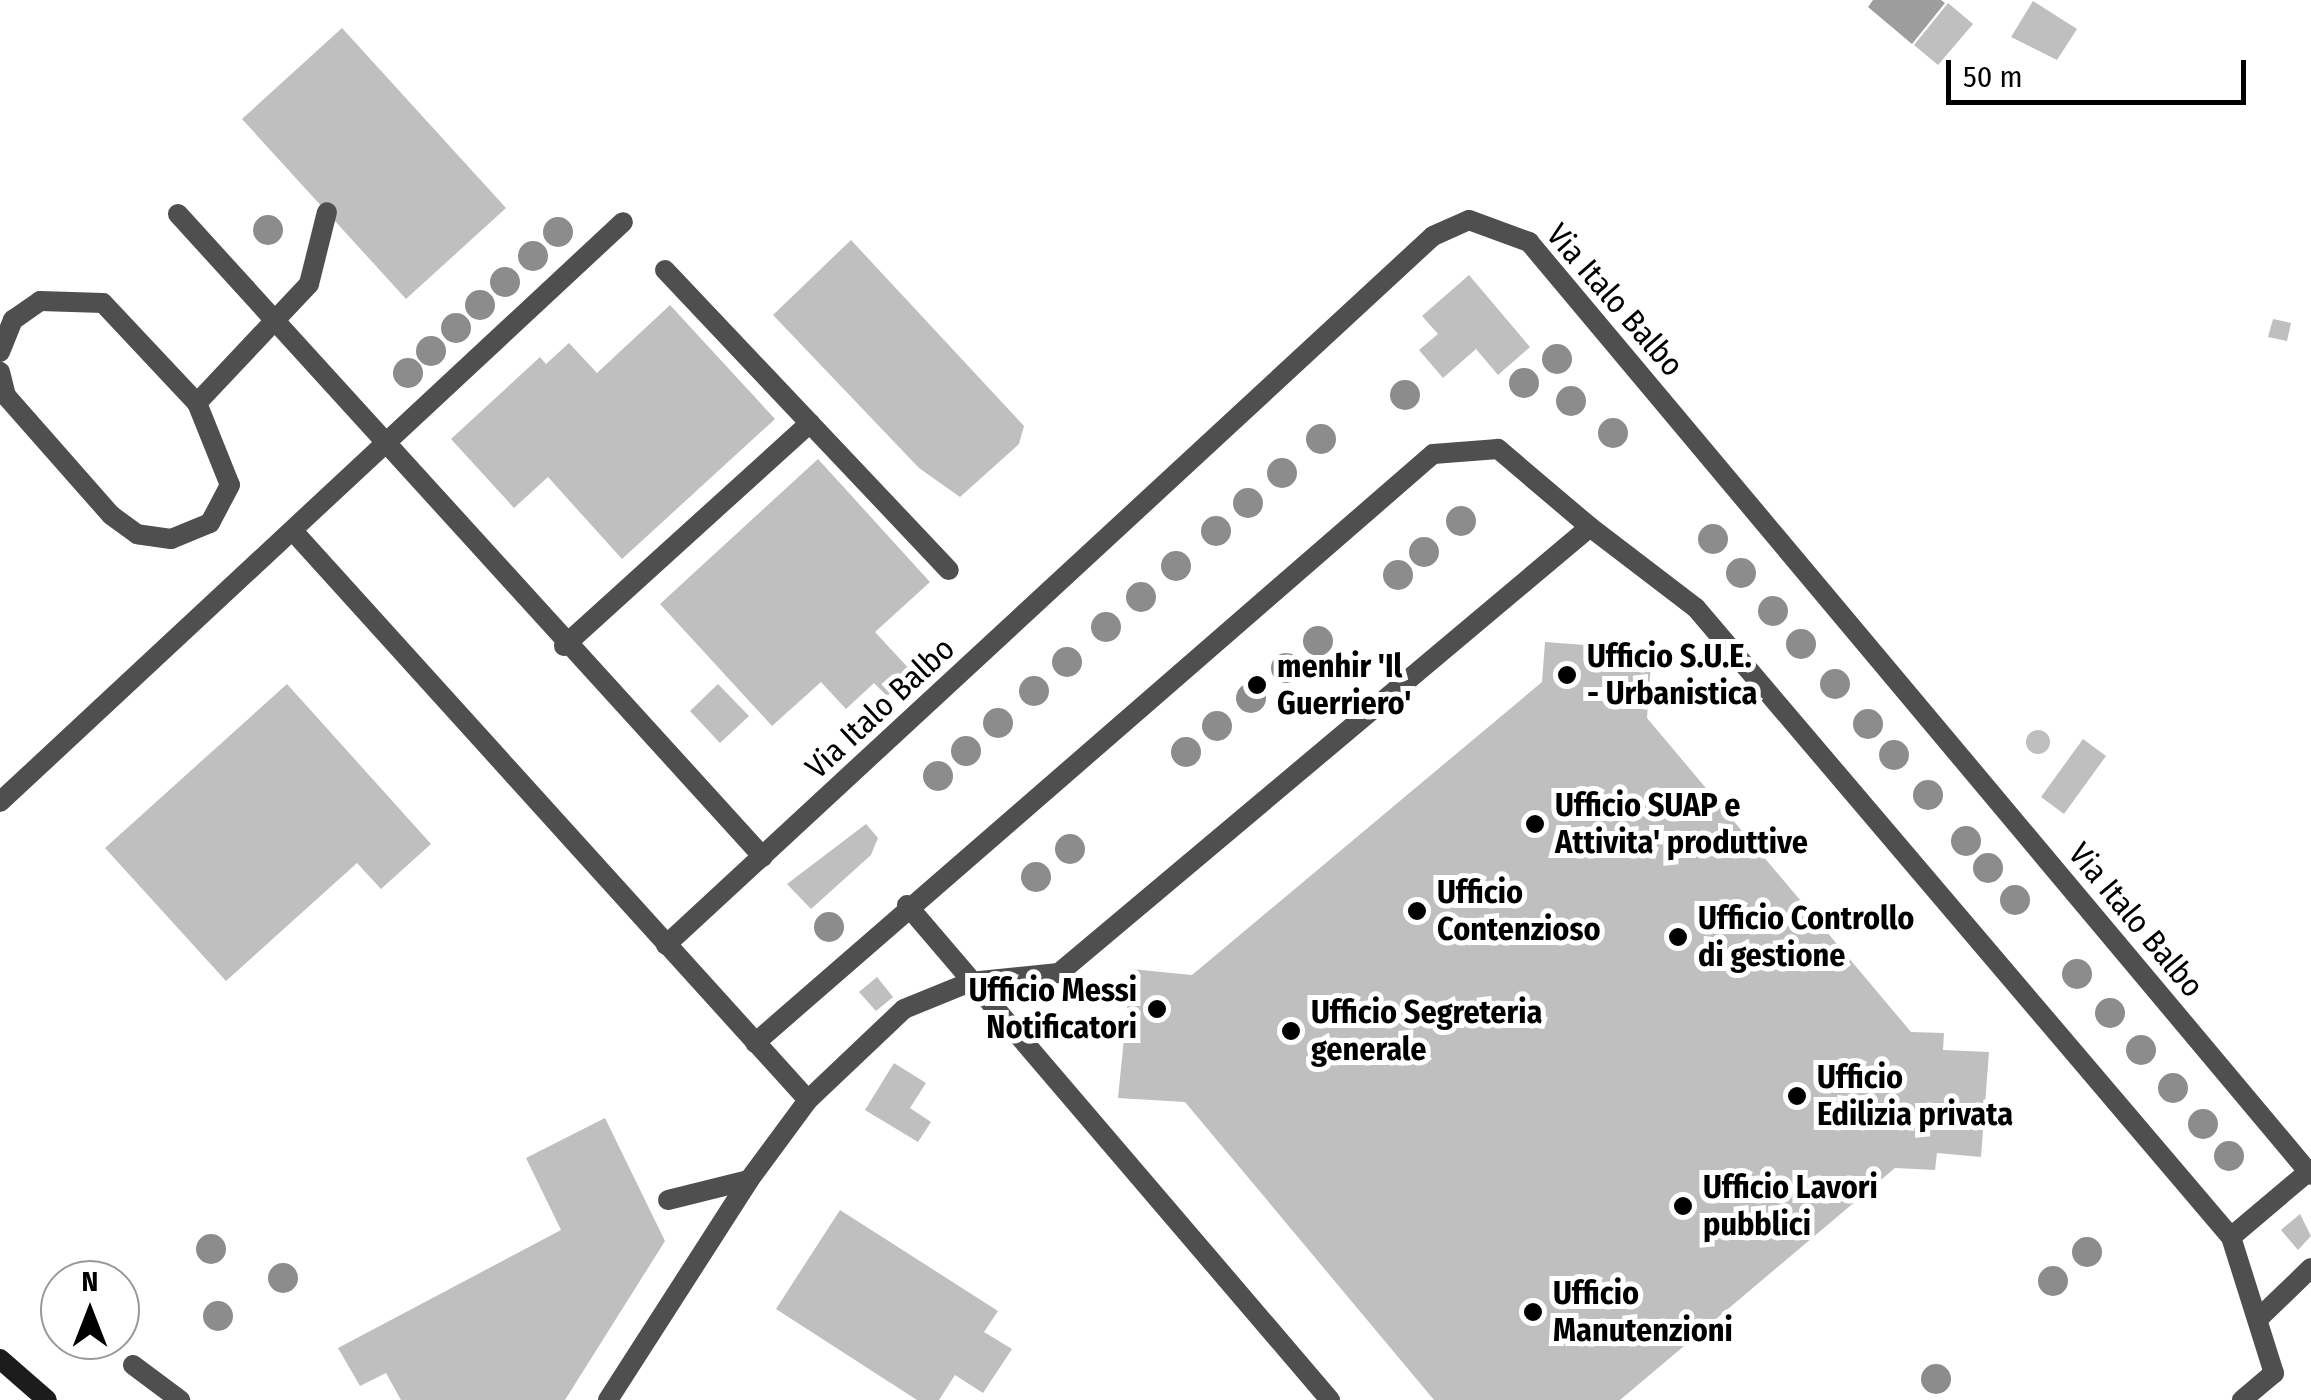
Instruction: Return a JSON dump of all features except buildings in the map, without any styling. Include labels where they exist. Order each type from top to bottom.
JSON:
[{"type":"main road","points":[[0,1359],[47,1400]]},
{"type":"street","points":[[197,403],[309,284],[327,212]]},
{"type":"street","points":[[178,214],[564,646],[763,857]]},
{"type":"street","name":"Via Italo Balbo","points":[[666,945],[1433,236],[1469,220],[1500,225],[1530,242],[2310,1173]]},
{"type":"street","points":[[0,802],[623,222]]},
{"type":"street","points":[[665,270],[950,570]]},
{"type":"street","points":[[0,352],[13,320],[40,300],[103,302],[197,403],[230,486],[210,523],[171,539],[137,534],[6,396],[0,372]]},
{"type":"street","points":[[564,646],[810,423]]},
{"type":"street","points":[[755,1044],[906,905],[1432,454],[1498,449],[1590,527],[1696,608],[2231,1237],[2274,1373],[2242,1400]]},
{"type":"street","points":[[608,1400],[748,1180],[808,1100],[904,1010],[970,982],[1059,973],[1590,527]]},
{"type":"street","points":[[293,532],[808,1100]]},
{"type":"street","points":[[906,905],[1330,1400]]},
{"type":"street","points":[[2231,1237],[2310,1173]]},
{"type":"street","points":[[668,1200],[748,1180]]},
{"type":"street","points":[[2259,1318],[2311,1268]]},
{"type":"street","points":[[133,1365],[180,1400]]},
{"type":"shaded area","points":[[1873,0],[1945,3],[1912,44],[1868,7]]},
{"type":"place","name":"Ufficio S.U.E. - Urbanistica","points":[[1567,675]]},
{"type":"place","name":"menhir 'Il Guerriero'","points":[[1257,685]]},
{"type":"place","name":"Ufficio SUAP e Attivita' produttive","points":[[1535,824]]},
{"type":"place","name":"Ufficio Contenzioso","points":[[1417,911]]},
{"type":"place","name":"Ufficio Controllo di gestione","points":[[1678,937]]},
{"type":"place","name":"Ufficio Messi Notificatori","points":[[1157,1009]]},
{"type":"place","name":"Ufficio Segreteria generale","points":[[1291,1031]]},
{"type":"place","name":"Ufficio Edilizia privata","points":[[1797,1096]]},
{"type":"place","name":"Ufficio Lavori pubblici","points":[[1683,1206]]},
{"type":"place","name":"Ufficio Manutenzioni","points":[[1533,1312]]}]
